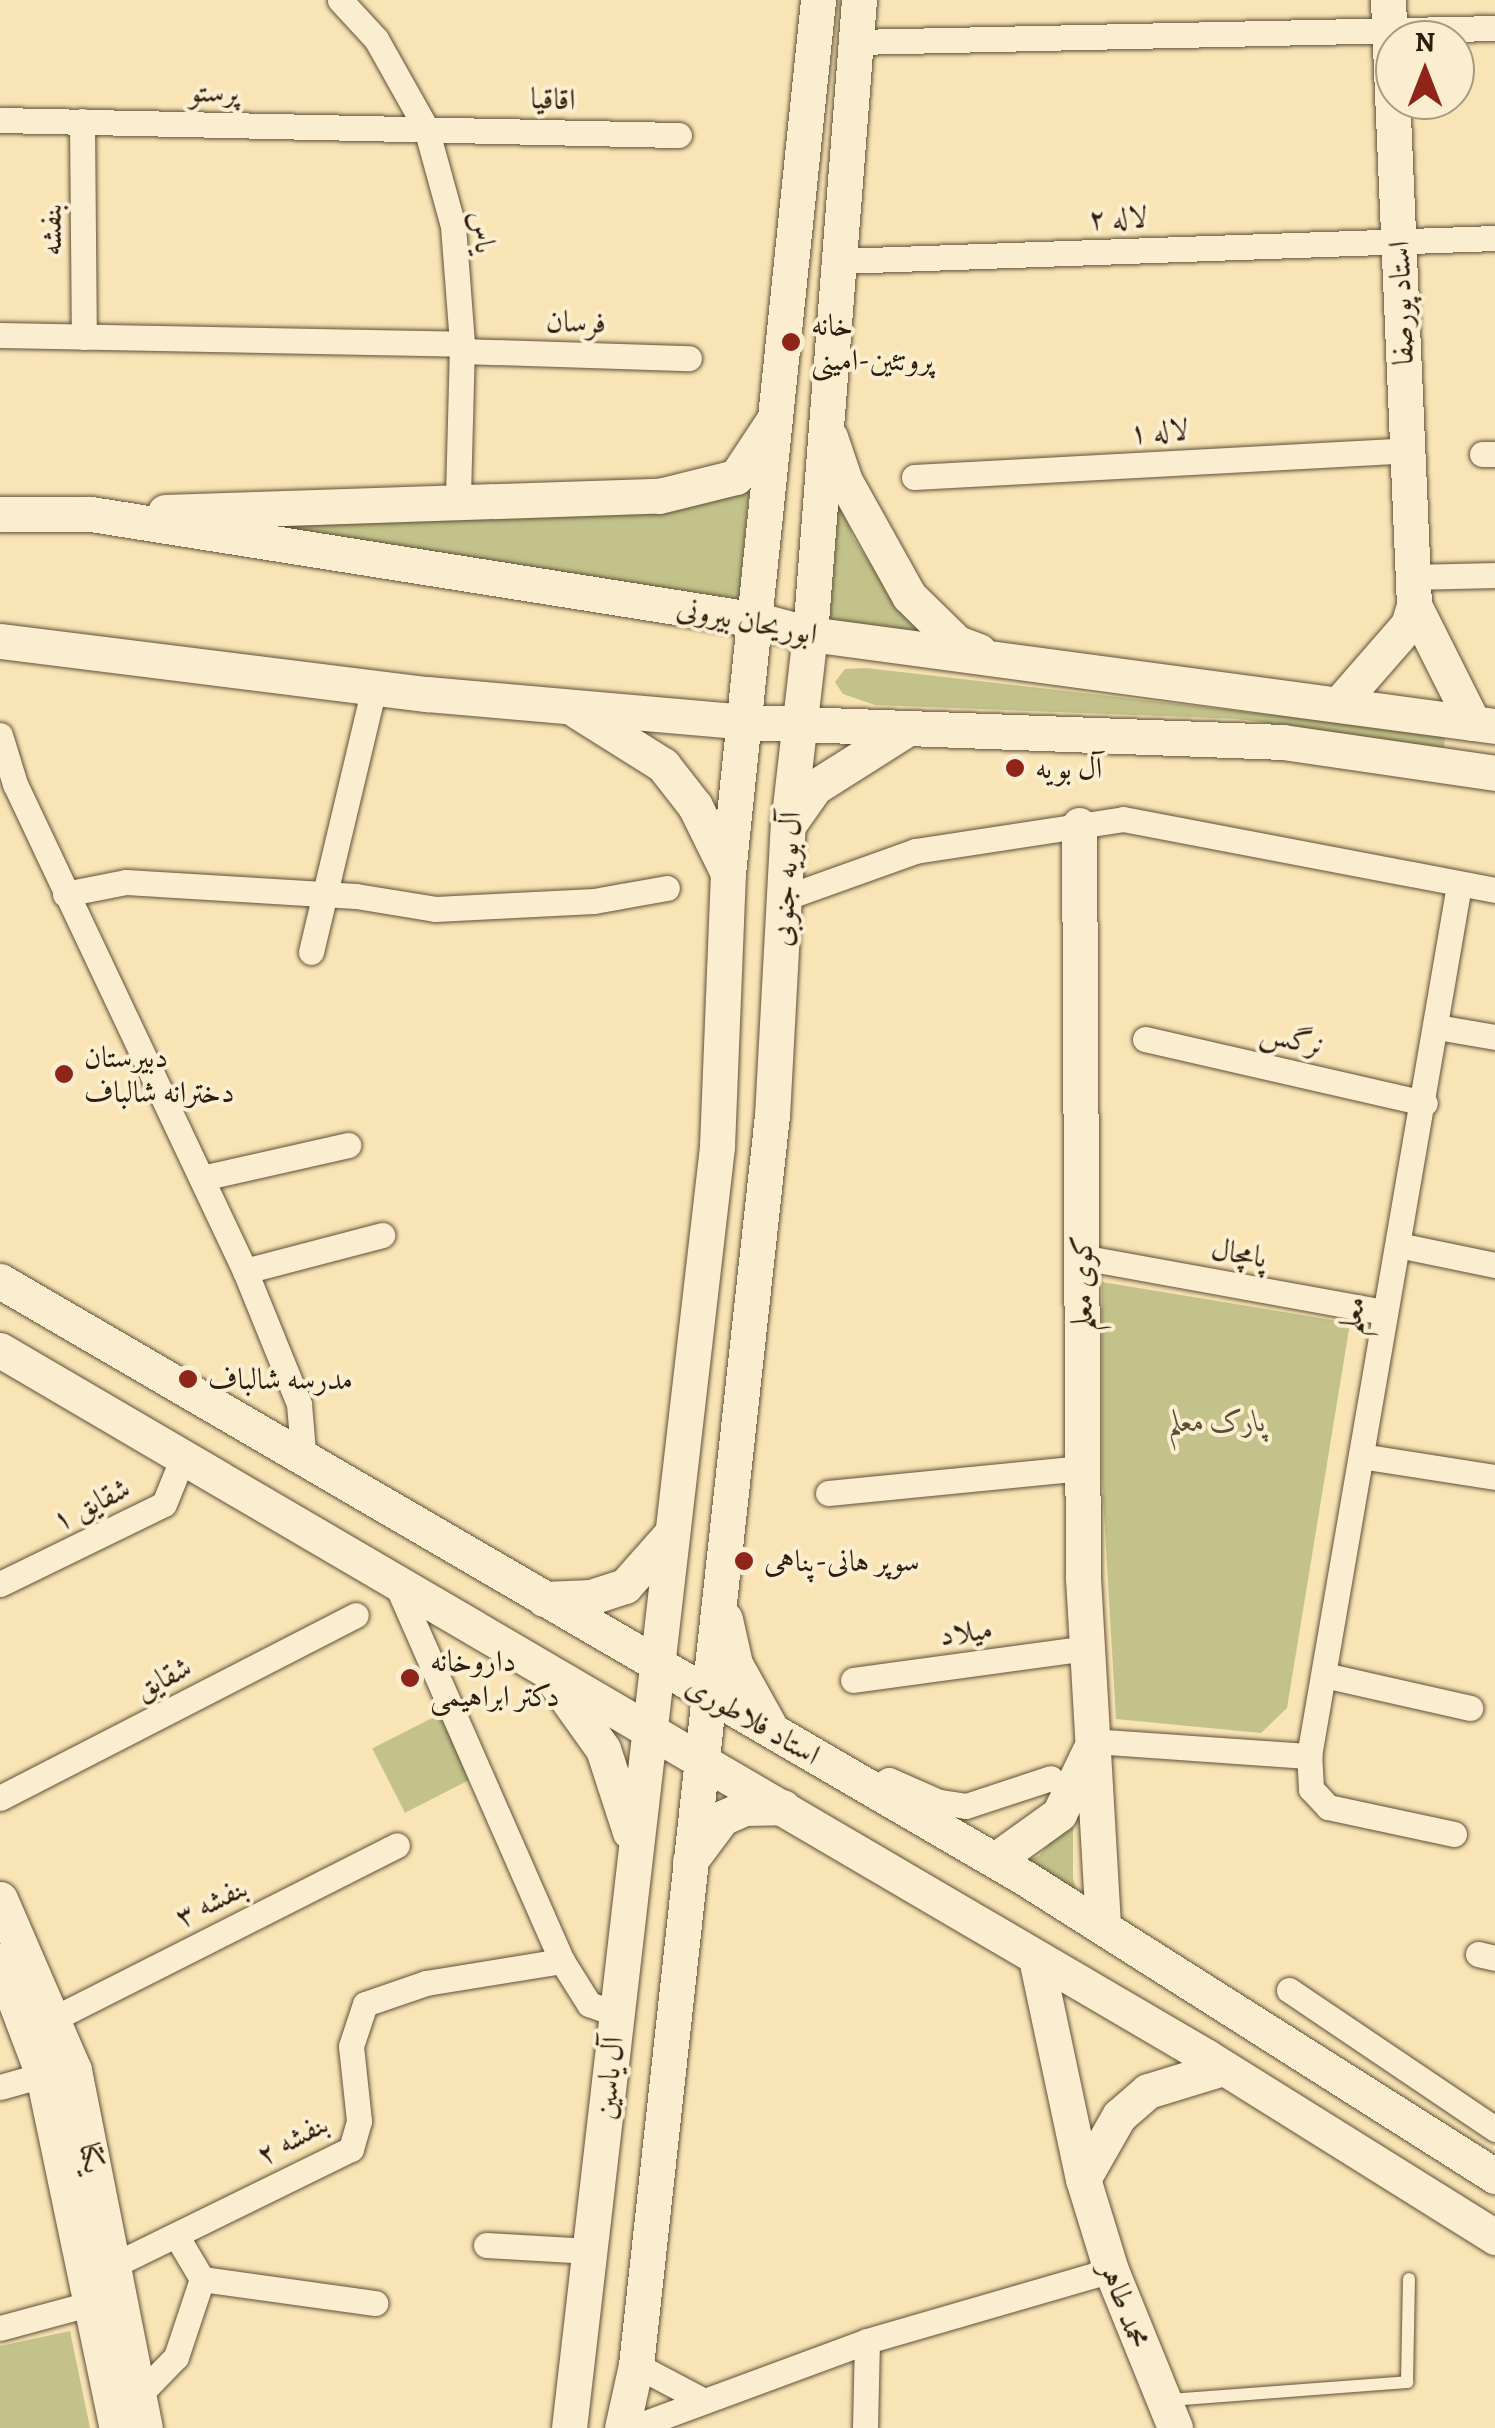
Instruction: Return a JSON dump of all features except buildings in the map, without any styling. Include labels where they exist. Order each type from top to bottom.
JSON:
[{"type":"main road","name":"آل بویه جنوبی","points":[[648,1727],[718,1146],[728,873],[818,0]]},
{"type":"main road","name":"آل بویه جنوبی","points":[[699,1757],[772,1116],[788,824],[810,634],[859,0]]},
{"type":"main road","name":"استاد پورصفا","points":[[1388,15],[1413,591]]},
{"type":"main road","points":[[90,514],[659,496],[707,488],[736,477],[757,454],[775,414]]},
{"type":"main road","points":[[825,422],[845,481],[910,596],[957,642],[989,655]]},
{"type":"main road","name":"ابوریحان بیرونی","points":[[0,514],[90,514],[757,620],[810,634],[1484,724]]},
{"type":"main road","points":[[1338,704],[1408,625],[1413,591]]},
{"type":"main road","points":[[1413,591],[1484,724]]},
{"type":"main road","points":[[0,641],[374,687],[746,722],[1283,742],[1495,773]]},
{"type":"main road","points":[[568,705],[663,765],[695,806],[728,873]]},
{"type":"main road","points":[[788,824],[816,787],[905,730]]},
{"type":"main road","name":"کوی معلم","points":[[1079,825],[1082,1468],[1087,1648],[1103,1928]]},
{"type":"main road","name":"استاد فلاطوری","points":[[0,1281],[304,1462],[996,1860],[1494,2174]]},
{"type":"main road","name":"استاد فلاطوری","points":[[0,1350],[699,1757],[1037,1963],[1224,2068],[1495,2237]]},
{"type":"main road","points":[[692,1361],[743,1365]]},
{"type":"main road","points":[[543,1598],[591,1597],[625,1586],[671,1533]]},
{"type":"main road","points":[[718,1589],[735,1664],[774,1732]]},
{"type":"main road","points":[[539,1664],[603,1749],[634,1848]]},
{"type":"main road","name":"آل یاسین","points":[[561,2424],[590,2251],[648,1727]]},
{"type":"main road","name":"کوی معلم","points":[[996,1860],[1060,1814],[1092,1742]]},
{"type":"main road","name":"آل یاسین","points":[[622,2428],[636,2365],[699,1757]]},
{"type":"main road","points":[[687,1866],[722,1818],[744,1808],[783,1807]]},
{"type":"main road","name":"یکتا","points":[[0,1900],[55,2018],[74,2070],[114,2265],[131,2414]]},
{"type":"main road","points":[[624,1947],[642,1926],[656,1926],[668,1932],[676,1958]]},
{"type":"main road","name":"یکتا","points":[[0,1963],[43,2075],[89,2304],[131,2414]]},
{"type":"main road","name":"محمد طاهر","points":[[1037,1963],[1083,2179],[1110,2270],[1168,2414]]},
{"type":"main road","points":[[1083,2179],[1119,2116],[1148,2091],[1224,2068]]},
{"type":"street","name":"یاس","points":[[340,0],[376,38],[426,128],[453,226],[462,348],[458,502]]},
{"type":"street","points":[[855,42],[1388,15],[1495,28]]},
{"type":"street","name":"پرستو","points":[[0,120],[426,128]]},
{"type":"street","name":"بنفشه","points":[[82,122],[84,337]]},
{"type":"street","name":"اقاقیا","points":[[426,128],[679,135]]},
{"type":"street","name":"لاله ۲","points":[[840,261],[1495,238]]},
{"type":"street","name":"فرسان","points":[[0,335],[689,358]]},
{"type":"street","name":"لاله ۱","points":[[914,477],[1408,450]]},
{"type":"street","points":[[1413,591],[1495,575]]},
{"type":"street","points":[[311,952],[374,687]]},
{"type":"street","points":[[0,735],[65,894],[245,1271],[299,1404],[304,1462]]},
{"type":"street","points":[[784,898],[915,851],[1123,820],[1495,890]]},
{"type":"street","points":[[65,894],[126,882],[325,896],[435,909],[594,900],[667,888]]},
{"type":"street","name":"معلم","points":[[1310,1756],[1460,885]]},
{"type":"street","points":[[1437,1027],[1495,1037]]},
{"type":"street","name":"نرگس","points":[[1146,1039],[1425,1103]]},
{"type":"street","points":[[202,1178],[348,1145]]},
{"type":"street","points":[[245,1271],[382,1235]]},
{"type":"street","points":[[1398,1245],[1495,1265]]},
{"type":"street","name":"پامچال","points":[[1082,1257],[1384,1312]]},
{"type":"street","name":"شقایق ۱","points":[[0,1584],[164,1504],[183,1456]]},
{"type":"street","points":[[1361,1456],[1495,1477]]},
{"type":"street","points":[[828,1493],[1082,1468]]},
{"type":"street","points":[[396,1583],[562,1961],[588,2004],[616,2014]]},
{"type":"street","name":"شقایق","points":[[0,1798],[356,1615]]},
{"type":"street","name":"میلاد","points":[[853,1680],[1087,1648]]},
{"type":"street","points":[[1324,1675],[1470,1708]]},
{"type":"street","points":[[1092,1742],[1310,1756],[1311,1790],[1328,1807],[1454,1834]]},
{"type":"street","points":[[872,1789],[889,1780],[938,1802],[966,1806],[1052,1778]]},
{"type":"street","name":"بنفشه ۳","points":[[55,2018],[396,1844]]},
{"type":"street","name":"بنفشه ۲","points":[[114,2265],[351,2149],[359,2121],[351,2046],[365,2004],[426,1984],[562,1961]]},
{"type":"street","points":[[1289,1990],[1495,2129]]},
{"type":"street","points":[[0,2087],[43,2075]]},
{"type":"street","points":[[131,2414],[176,2358],[202,2278],[176,2235]]},
{"type":"street","points":[[486,2245],[590,2251]]},
{"type":"street","points":[[632,2428],[867,2341],[1110,2270]]},
{"type":"street","points":[[202,2278],[374,2303]]},
{"type":"street","points":[[0,2328],[89,2304]]},
{"type":"street","points":[[865,2428],[867,2341]]},
{"type":"street","points":[[636,2365],[702,2400]]},
{"type":"lane","points":[[1168,2414],[1407,2382],[1409,2279]]},
{"type":"green space","points":[[750,481],[739,599],[219,522]]},
{"type":"green space","points":[[839,498],[853,537],[879,577],[943,646],[829,629]]},
{"type":"green space","points":[[866,668],[1445,735],[1444,748],[1238,719],[875,705],[843,694],[835,682],[845,669]]},
{"type":"green space","name":"پارک معلم","points":[[1102,1282],[1350,1323],[1287,1708],[1261,1733],[1116,1719],[1102,1478]]},
{"type":"green space","points":[[440,1714],[473,1778],[405,1813],[372,1749]]},
{"type":"green space","points":[[1073,1816],[1073,1879],[1080,1899],[1023,1862],[1039,1856]]},
{"type":"green space","points":[[70,2331],[90,2428],[0,2428],[0,2346]]},
{"type":"place","name":"خانه پروتئین-امینی","points":[[791,342]]},
{"type":"place","name":"آل بویه","points":[[1015,768]]},
{"type":"place","name":"دبیرستان دخترانه شالباف","points":[[64,1074]]},
{"type":"place","name":"مدرسه شالباف","points":[[188,1379]]},
{"type":"place","name":"سوپر هانی-پناهی","points":[[744,1561]]},
{"type":"place","name":"داروخانه دکتر ابراهیمی","points":[[410,1678]]}]
